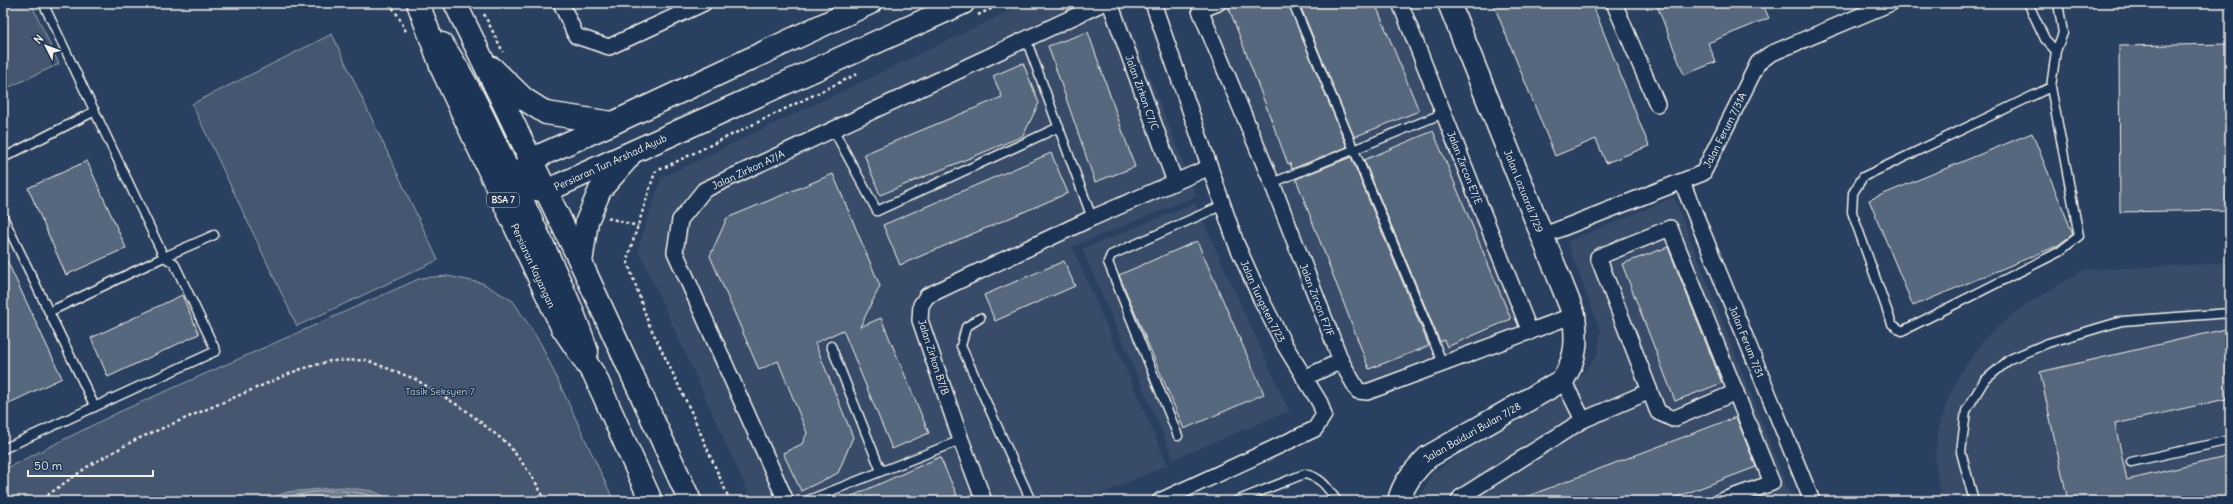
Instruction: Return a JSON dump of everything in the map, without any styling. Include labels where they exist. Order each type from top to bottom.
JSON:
[{"type":"main road","points":[[455,3],[477,52],[581,264],[690,501]]},
{"type":"main road","points":[[514,185],[530,160],[613,123],[870,3]]},
{"type":"main road","name":"Jalan Lazuardi 7/29","points":[[1449,3],[1574,315],[1575,354],[1563,380]]},
{"type":"main road","points":[[421,10],[461,73],[576,318],[595,376]]},
{"type":"main road","name":"Persiaran Kayangan","points":[[421,10],[442,71],[562,327],[595,376],[651,501]]},
{"type":"main road","name":"Persiaran Tun Arshad Ayub","points":[[514,185],[546,192],[633,152],[968,10]]},
{"type":"main road","points":[[477,52],[510,87],[546,113],[613,123]]},
{"type":"main road","points":[[581,264],[586,221],[600,190],[633,152]]},
{"type":"main road","name":"Jalan Baiduri Bulan 7/28","points":[[1399,501],[1401,492],[1413,471],[1428,457],[1563,380]]},
{"type":"street","points":[[561,3],[576,36],[609,47],[704,3]]},
{"type":"street","name":"Jalan Zirkon A7/A","points":[[786,501],[676,252],[680,220],[704,190],[1103,3]]},
{"type":"street","name":"Jalan Zirkon C7/C","points":[[1110,3],[1175,182]]},
{"type":"street","name":"Jalan Tungsten 7/23","points":[[1153,3],[1236,243],[1261,299],[1284,344],[1320,403],[1324,415],[1315,429],[1163,500]]},
{"type":"street","name":"Jalan Zircon F7/F","points":[[1218,3],[1200,10],[1272,183],[1341,361],[1358,391],[1368,392],[1574,315]]},
{"type":"street","name":"Jalan Zircon E7/E","points":[[1400,3],[1530,332]]},
{"type":"street","points":[[1614,3],[1657,104]]},
{"type":"street","name":"Jalan Ferum 7/31A","points":[[1542,236],[1702,173],[1758,63],[1770,54],[1891,3]]},
{"type":"street","name":"Jalan Zirkon B7/B","points":[[984,501],[961,440],[920,320],[921,305],[927,296],[1092,218],[1210,167]]},
{"type":"street","name":"Jalan Ferum 7/31","points":[[1682,182],[1812,501]]},
{"type":"street","points":[[1721,501],[1772,483],[1736,392],[1670,228],[1598,257],[1658,412],[1674,419],[1736,392]]},
{"type":"street","points":[[1304,378],[1341,361]]},
{"type":"street","points":[[1563,380],[1583,420]]},
{"type":"street","points":[[1459,501],[1461,497],[1583,420],[1650,391]]},
{"type":"lane","points":[[3,449],[216,351],[174,263],[164,257],[43,3]]},
{"type":"lane","points":[[1293,3],[1355,149],[1443,364]]},
{"type":"lane","points":[[2028,3],[2045,39],[2056,51]]},
{"type":"lane","points":[[2051,87],[1863,177],[1853,193],[1852,212],[1892,324],[1902,331],[2059,252],[2079,236],[2051,87],[2056,51],[2063,33],[2058,3]]},
{"type":"lane","points":[[1026,39],[1092,218]]},
{"type":"lane","points":[[3,158],[95,111]]},
{"type":"lane","points":[[1272,183],[1444,113]]},
{"type":"lane","points":[[833,130],[877,211],[1059,127]]},
{"type":"lane","points":[[1178,436],[1108,262],[1111,255],[1223,205]]},
{"type":"lane","points":[[3,217],[95,407]]},
{"type":"lane","points":[[49,312],[164,257],[214,235]]},
{"type":"lane","points":[[1974,501],[1961,452],[1966,411],[1984,381],[2010,360],[2048,343],[2122,321],[2230,312]]},
{"type":"lane","points":[[980,318],[966,327],[961,346],[1030,501]]},
{"type":"lane","points":[[831,346],[881,471]]},
{"type":"lane","points":[[806,501],[961,440]]},
{"type":"lane","points":[[2132,462],[2230,440]]},
{"type":"lane","points":[[1236,501],[1304,474],[1316,476],[1325,484],[1337,501]]},
{"type":"path","points":[[968,10],[1003,3]]},
{"type":"path","points":[[730,501],[690,409],[648,322],[627,260],[655,172],[861,72]]},
{"type":"path","points":[[45,501],[49,494],[90,465],[135,440],[298,370],[330,361],[366,360],[415,379],[464,409],[508,444],[532,476],[546,501]]},
{"type":"shaded area","points":[[1026,3],[1121,3],[1196,196],[1072,247],[1168,465],[1084,501],[752,501],[638,249],[661,178]]},
{"type":"shaded area","points":[[1204,3],[1392,3],[1522,327],[1368,385],[1359,381]]},
{"type":"shaded area","points":[[1674,197],[1792,500],[1419,501],[1432,473],[1580,377],[1597,355],[1601,333],[1567,242]]},
{"type":"shaded area","points":[[1195,203],[1289,411],[1174,459],[1082,249]]},
{"type":"shaded area","points":[[2230,263],[2230,501],[1941,501],[1935,458],[1938,431],[1947,401],[1959,375],[1985,338],[2017,311],[2083,270]]},
{"type":"green space","points":[[3,3],[31,3],[59,64],[3,90]]},
{"type":"green space","points":[[332,34],[438,260],[297,326],[192,104]]},
{"type":"green space","name":"Tasik Seksyen 7","points":[[447,276],[482,283],[513,301],[541,344],[614,501],[3,501],[3,470],[119,412],[421,278]]},
{"type":"water","points":[[342,487],[373,491],[394,501],[260,501],[288,492]]},
{"type":"building","points":[[1227,3],[1288,3],[1347,147],[1292,169],[1290,163],[1288,164]]},
{"type":"building","points":[[1299,3],[1375,3],[1419,111],[1354,137]]},
{"type":"building","points":[[1493,3],[1592,3],[1649,146],[1606,163],[1596,139],[1555,156]]},
{"type":"building","points":[[1656,3],[1762,3],[1769,18],[1708,43],[1716,62],[1684,75]]},
{"type":"building","points":[[1088,32],[1135,167],[1095,182],[1048,46]]},
{"type":"building","points":[[2230,44],[2230,210],[2120,212],[2119,46]]},
{"type":"building","points":[[1023,63],[1039,103],[1023,136],[880,195],[864,154],[1002,97],[993,76]]},
{"type":"building","points":[[1433,131],[1511,319],[1447,347],[1444,340],[1440,342],[1364,160]]},
{"type":"building","points":[[2032,133],[2073,234],[2057,246],[1913,306],[1869,200]]},
{"type":"building","points":[[1051,153],[1068,193],[900,265],[883,225]]},
{"type":"building","points":[[1351,157],[1429,346],[1369,369],[1296,179]]},
{"type":"building","points":[[87,161],[126,248],[66,275],[28,188]]},
{"type":"building","points":[[833,174],[880,286],[860,327],[881,318],[929,433],[892,449],[843,330],[815,343],[853,437],[838,473],[801,491],[783,453],[802,444],[807,433],[778,361],[759,370],[710,256],[727,218]]},
{"type":"building","points":[[1197,241],[1264,394],[1184,429],[1119,275]]},
{"type":"building","points":[[1668,247],[1722,383],[1675,401],[1622,264]]},
{"type":"building","points":[[3,252],[62,378],[3,406]]},
{"type":"building","points":[[1064,261],[1075,286],[995,321],[984,295]]},
{"type":"building","points":[[182,295],[199,334],[108,377],[91,338]]},
{"type":"building","points":[[2230,328],[2230,398],[2115,424],[2127,480],[2230,456],[2230,501],[2068,501],[2040,372]]},
{"type":"building","points":[[1736,417],[1756,467],[1666,501],[1515,501]]},
{"type":"building","points":[[940,457],[957,495],[943,501],[841,501]]}]
